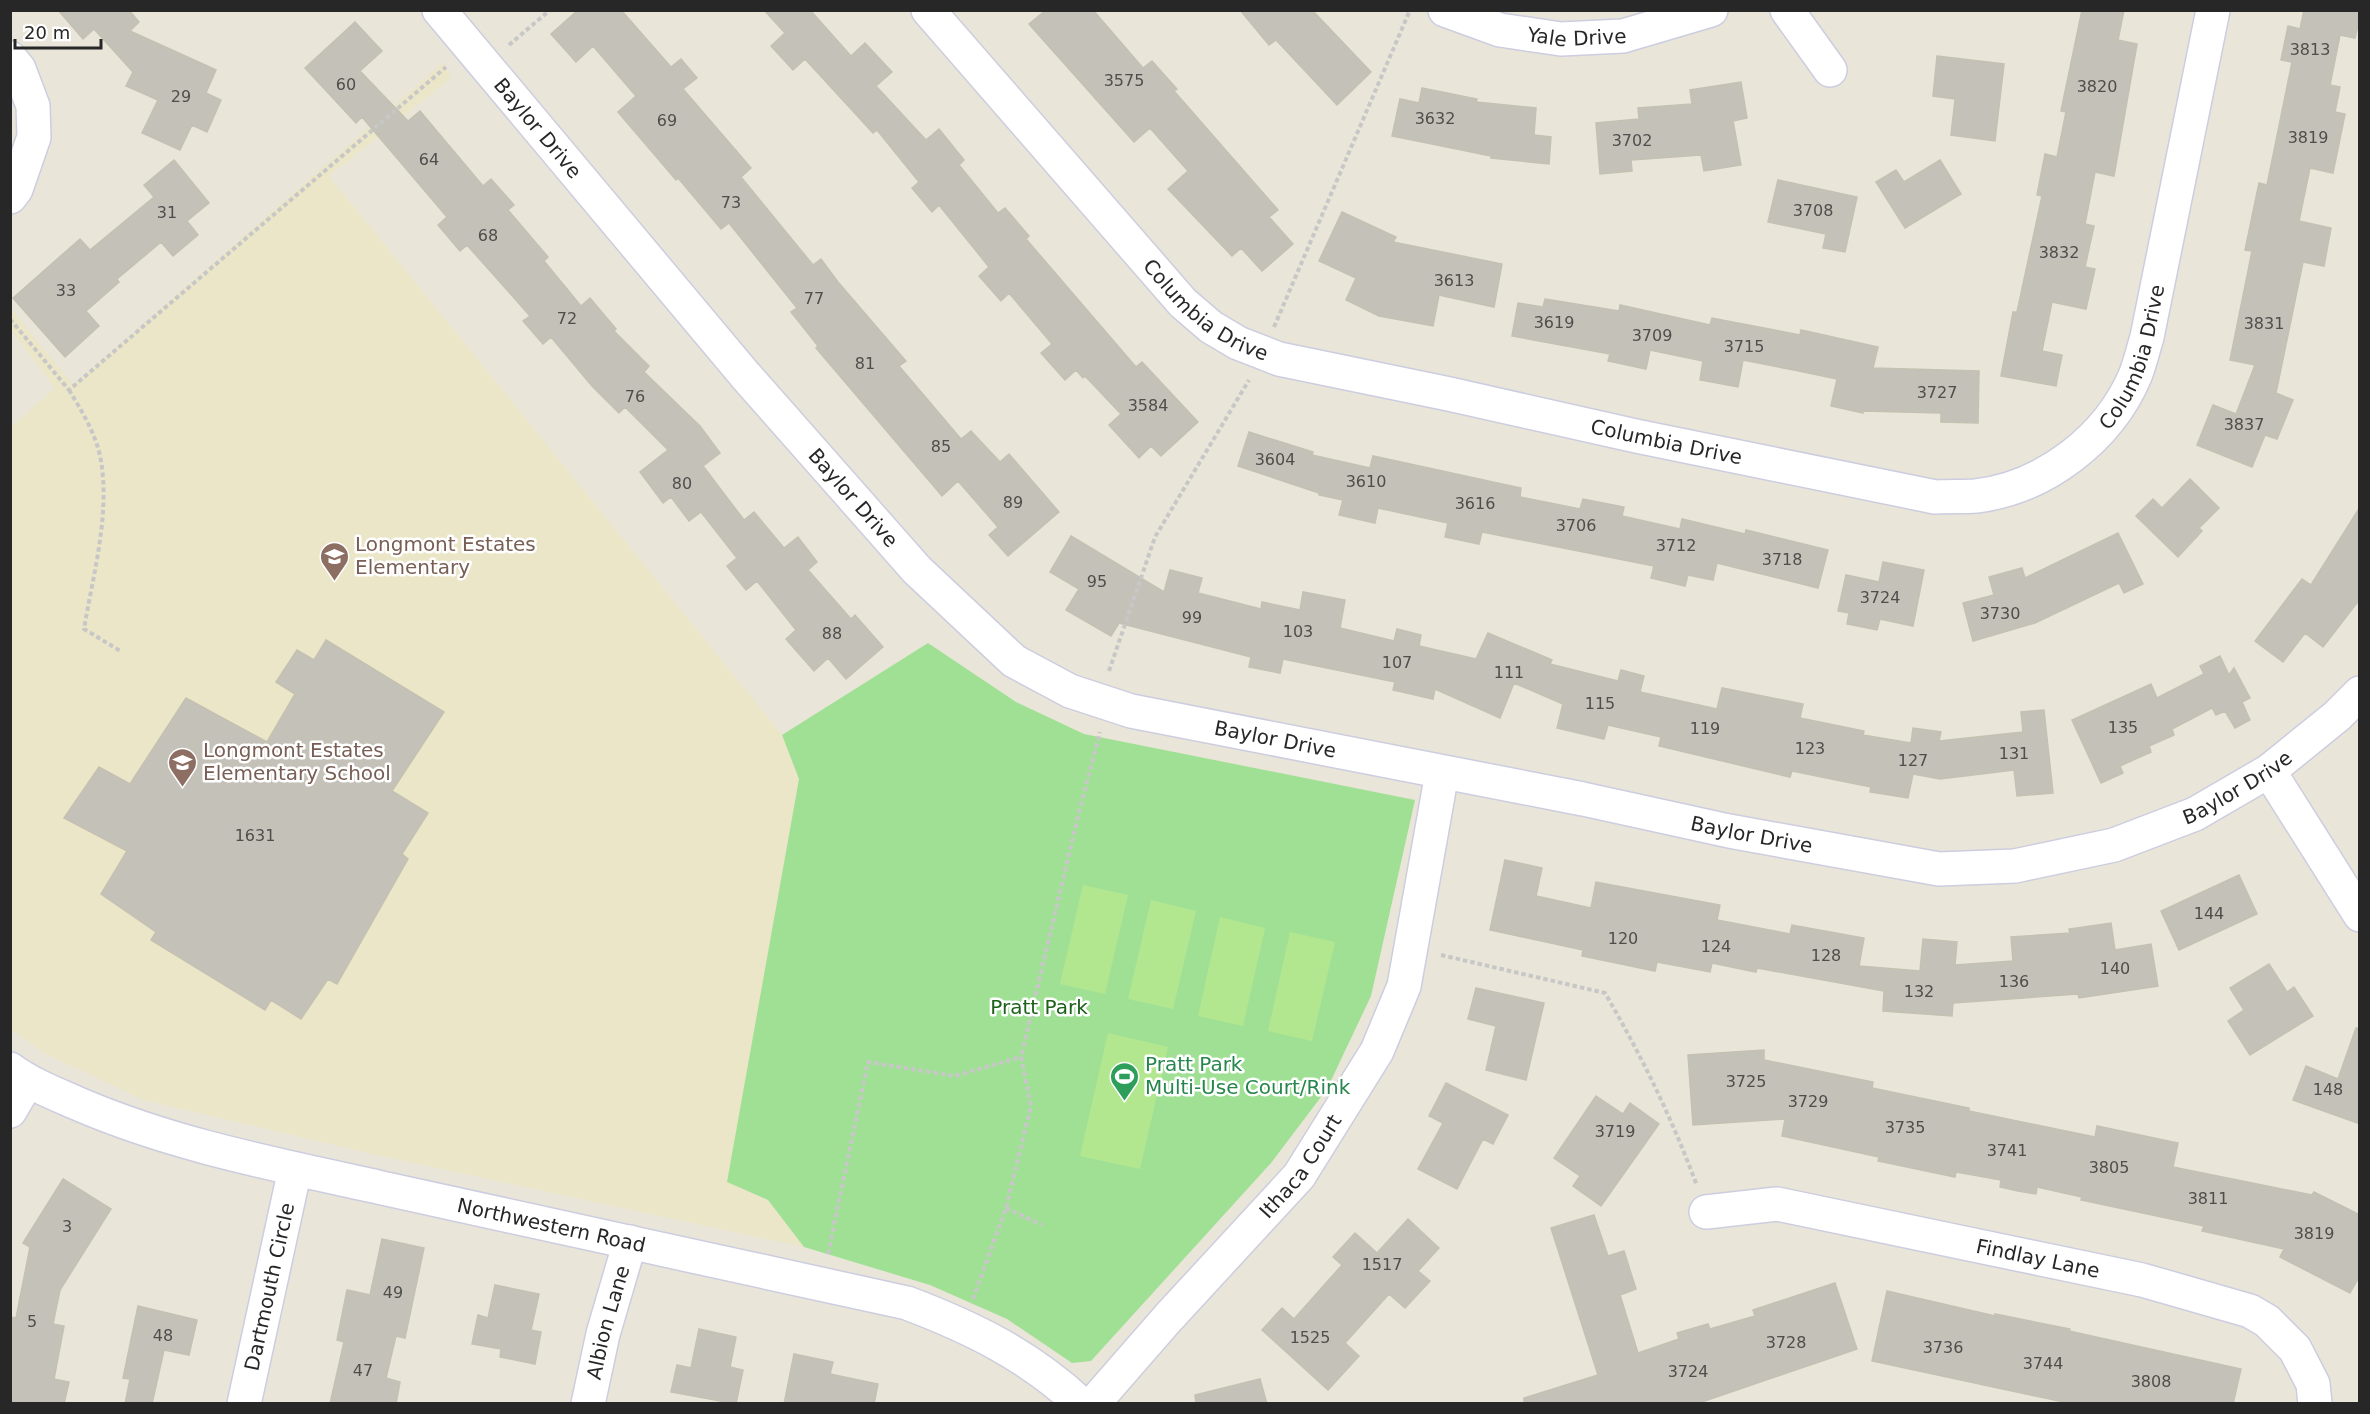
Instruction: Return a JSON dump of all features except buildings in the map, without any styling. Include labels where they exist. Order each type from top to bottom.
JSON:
[{"type":"street","name":"Baylor Drive","points":[[439,10],[745,375],[917,570],[1014,661],[1070,691],[1131,711],[1583,799],[1729,831],[1939,869],[2015,866],[2114,845],[2195,814],[2269,771],[2337,717],[2360,693]]},
{"type":"street","name":"Columbia Drive","points":[[928,10],[1183,303],[1211,327],[1238,343],[1279,359],[1449,393],[1636,436],[1935,497],[1977,496],[2017,486],[2054,469],[2087,444],[2115,412],[2135,377],[2147,337],[2213,10]]},
{"type":"street","name":"Yale Drive","points":[[1445,10],[1500,30],[1561,39],[1623,36],[1711,10]]},
{"type":"street","points":[[1787,10],[1830,70]]},
{"type":"street","points":[[10,58],[19,69],[33,106],[34,137],[16,189],[10,197]]},
{"type":"street","points":[[2269,771],[2360,915]]},
{"type":"street","name":"Ithaca Court","points":[[1093,1404],[1168,1318],[1299,1176],[1377,1051],[1404,986],[1442,773]]},
{"type":"street","points":[[10,1111],[19,1075]]},
{"type":"street","name":"Northwestern Road","points":[[19,1075],[123,1123],[172,1139],[907,1303],[966,1326],[1022,1357],[1081,1404]]},
{"type":"street","name":"Dartmouth Circle","points":[[244,1404],[295,1168]]},
{"type":"street","name":"Findlay Lane","points":[[1706,1212],[1777,1204],[2142,1280],[2250,1311],[2267,1321],[2295,1348],[2313,1384],[2315,1404]]},
{"type":"street","name":"Albion Lane","points":[[588,1404],[603,1334],[630,1242]]},
{"type":"path","points":[[506,47],[549,10]]},
{"type":"path","points":[[1273,329],[1410,10]]},
{"type":"path","points":[[69,390],[445,66]]},
{"type":"path","points":[[10,319],[69,390],[85,416],[101,459],[104,493],[101,526],[84,629],[122,652]]},
{"type":"path","points":[[1107,675],[1155,537],[1249,381]]},
{"type":"path","points":[[970,1307],[1006,1208],[1031,1106],[1021,1058],[1079,812],[1101,731]]},
{"type":"path","points":[[1410,948],[1605,993],[1638,1050],[1669,1116],[1706,1212]]},
{"type":"path","points":[[827,1259],[868,1062],[955,1076],[1021,1058]]},
{"type":"path","points":[[1006,1208],[1042,1225]]},
{"type":"shaded area","name":"Longmont Estates Elementary","points":[[443,63],[451,78],[329,176],[782,735],[799,779],[728,1182],[768,1200],[804,1247],[381,1156],[144,1100],[44,1053],[11,1029],[11,427],[55,388],[11,330],[10,308],[73,385]]},
{"type":"green space","name":"Pratt Park","points":[[928,643],[1016,702],[1084,734],[1415,800],[1371,996],[1327,1089],[1271,1163],[1091,1361],[1072,1363],[1007,1319],[930,1285],[804,1247],[768,1200],[727,1182],[799,779],[782,735]]},
{"type":"green space","points":[[1083,885],[1128,895],[1105,994],[1060,984]]},
{"type":"green space","points":[[1151,900],[1196,911],[1173,1009],[1128,999]]},
{"type":"green space","points":[[1220,917],[1265,928],[1243,1026],[1198,1016]]},
{"type":"green space","points":[[1290,932],[1335,942],[1312,1041],[1268,1031]]},
{"type":"green space","name":"Pratt Park Multi-Use Court/Rink","points":[[1108,1033],[1168,1047],[1140,1169],[1080,1156]]},
{"type":"place","name":"Longmont Estates Elementary","points":[[334,582]]},
{"type":"place","name":"Longmont Estates Elementary School","points":[[182,788]]},
{"type":"place","name":"Pratt Park Multi-Use Court/Rink","points":[[1124,1102]]}]
